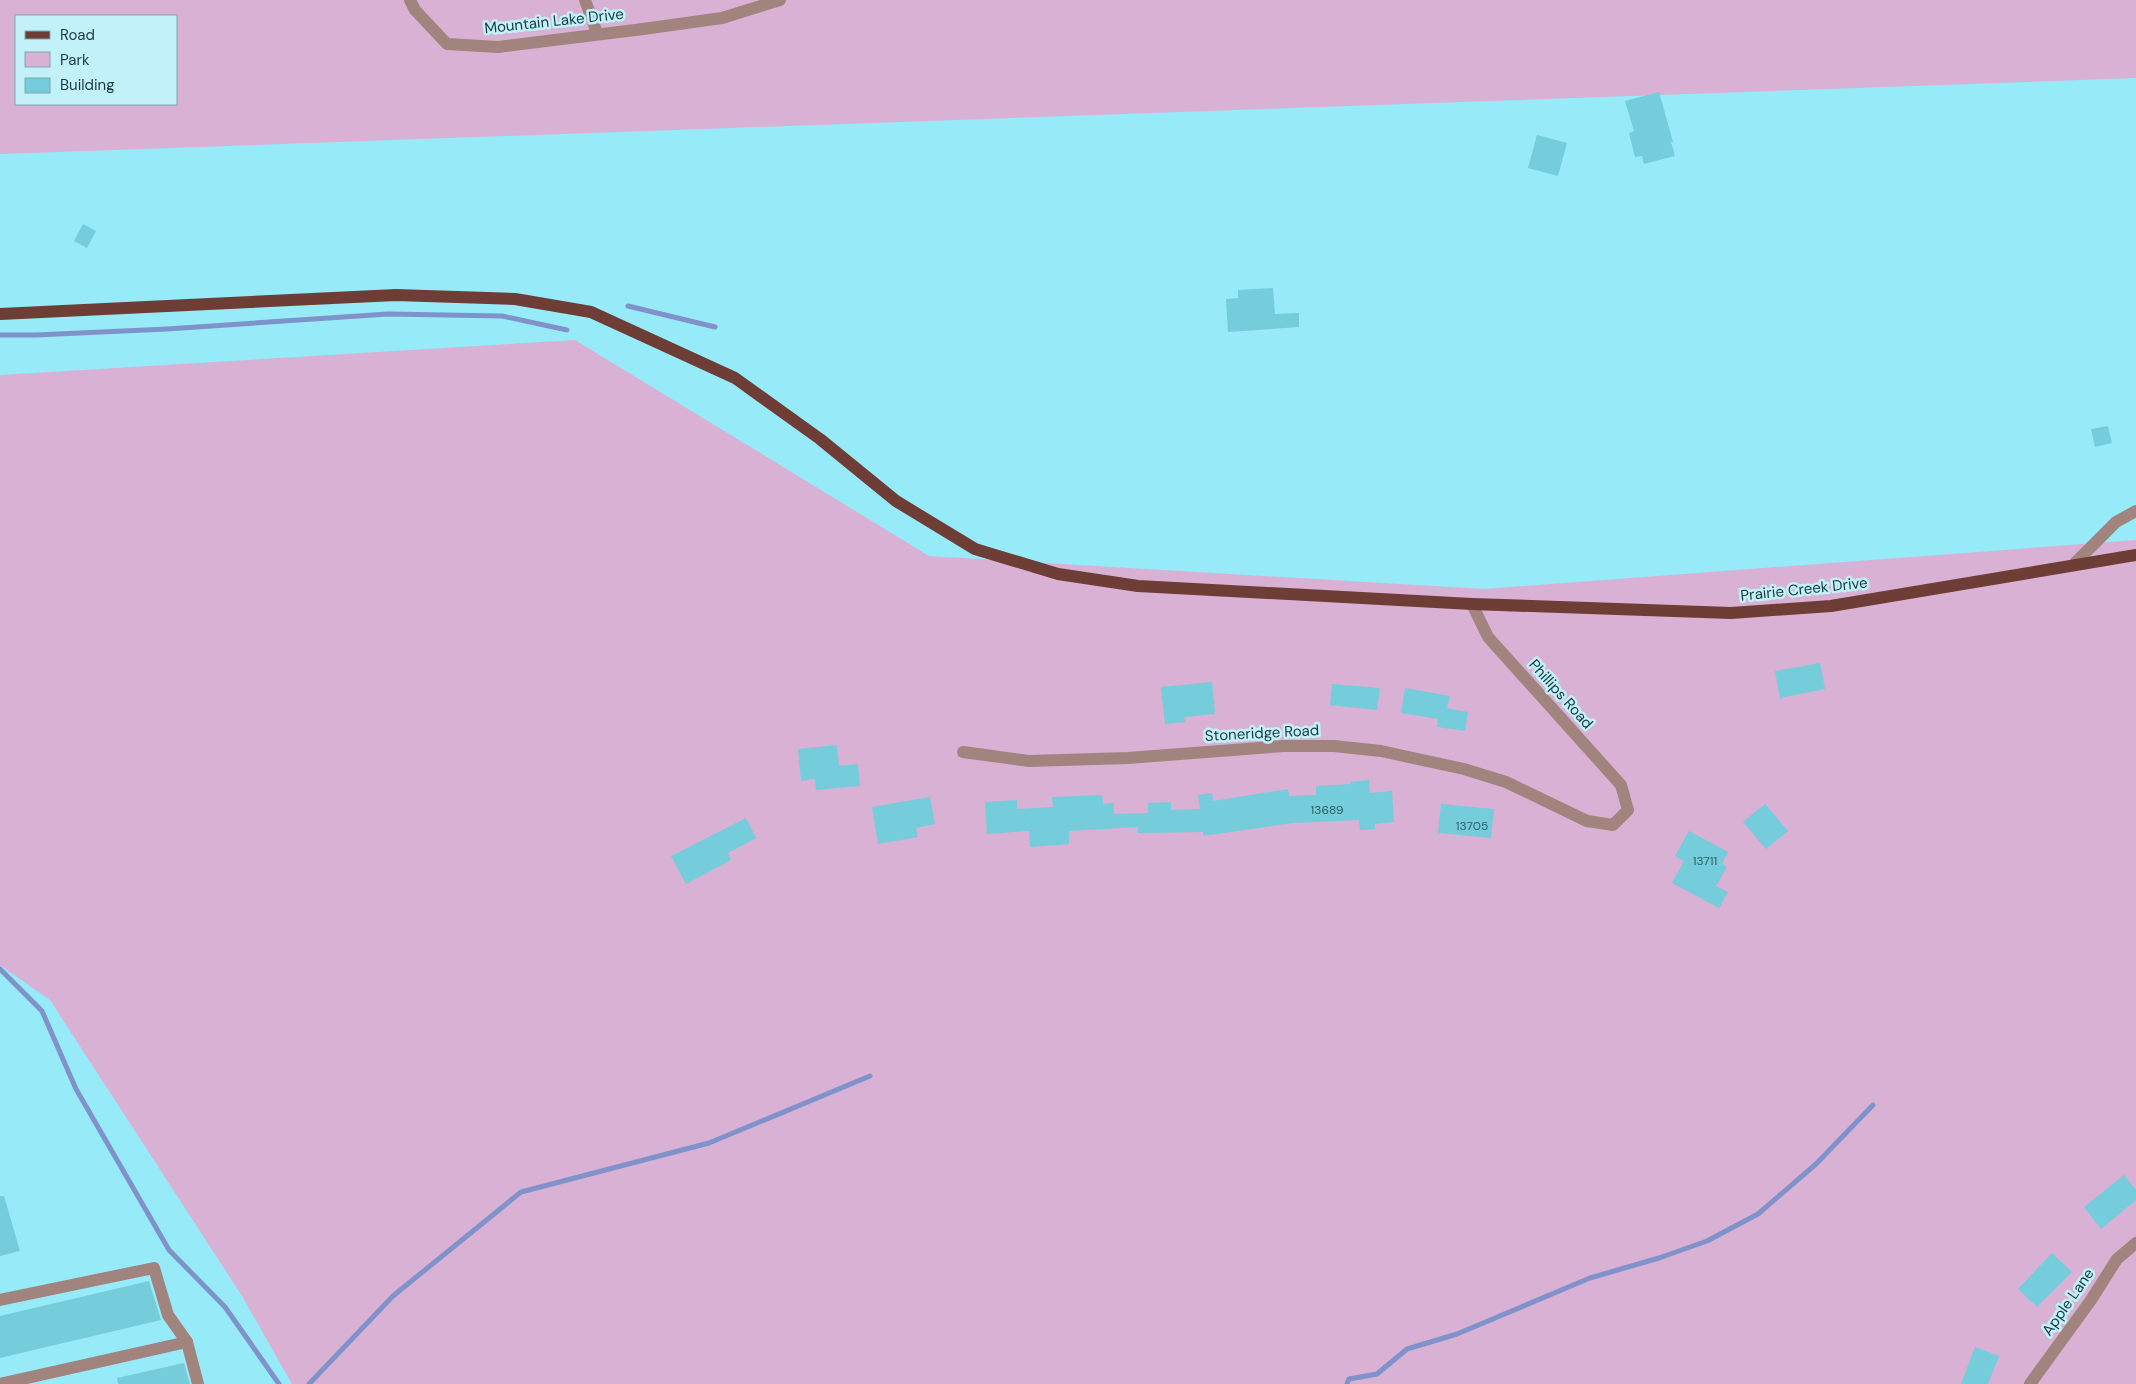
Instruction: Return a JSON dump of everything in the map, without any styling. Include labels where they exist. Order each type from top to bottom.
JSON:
[{"type":"main road","name":"Prairie Creek Drive","points":[[0,314],[396,295],[515,299],[591,312],[735,378],[820,439],[896,501],[975,549],[1058,574],[1138,586],[1472,604],[1731,613],[1831,606],[1990,580],[2075,563],[2136,555]]},
{"type":"street","name":"Mountain Lake Drive","points":[[410,0],[415,10],[447,44],[498,47],[722,18],[780,0]]},
{"type":"street","points":[[586,0],[597,33]]},
{"type":"street","points":[[2075,563],[2116,522],[2136,511]]},
{"type":"street","name":"Phillips Road","points":[[1472,604],[1488,637],[1621,784],[1626,804]]},
{"type":"street","name":"Stoneridge Road","points":[[963,752],[1029,761],[1128,758],[1284,746],[1334,746],[1381,751],[1464,769],[1506,782],[1587,821],[1613,825],[1628,810],[1626,804]]},
{"type":"street","name":"Apple Lane","points":[[2030,1384],[2091,1300],[2117,1259],[2136,1243]]},
{"type":"street","points":[[0,1300],[154,1268],[168,1315],[187,1342],[198,1384]]},
{"type":"street","points":[[0,1384],[187,1342]]},
{"type":"green space","points":[[0,0],[2136,0],[2136,78],[0,154]]},
{"type":"green space","points":[[575,340],[929,556],[1484,589],[2136,540],[2136,1384],[292,1384],[242,1296],[50,1000],[0,965],[0,375]]},
{"type":"building","points":[[1659,92],[1675,156],[1644,164],[1642,156],[1635,157],[1629,133],[1634,131],[1625,101]]},
{"type":"building","points":[[1537,135],[1567,143],[1558,176],[1528,168]]},
{"type":"building","points":[[83,224],[96,231],[87,248],[74,241]]},
{"type":"building","points":[[1273,288],[1275,314],[1299,313],[1299,327],[1228,332],[1226,299],[1238,298],[1238,290]]},
{"type":"building","points":[[2108,426],[2112,443],[2095,447],[2091,429]]},
{"type":"building","points":[[1820,663],[1825,689],[1780,698],[1775,671]]},
{"type":"building","points":[[1212,682],[1215,714],[1184,717],[1185,722],[1165,724],[1161,687]]},
{"type":"building","points":[[1332,684],[1380,688],[1377,710],[1330,705]]},
{"type":"building","points":[[1405,688],[1450,696],[1447,708],[1468,712],[1465,731],[1437,727],[1438,719],[1401,713]]},
{"type":"building","points":[[837,745],[839,766],[858,764],[860,786],[816,790],[815,779],[801,781],[798,749]]},
{"type":"building","points":[[1369,780],[1370,793],[1392,791],[1394,822],[1375,824],[1375,829],[1360,830],[1359,820],[1292,823],[1203,836],[1203,832],[1138,833],[1138,827],[1069,831],[1069,844],[1030,847],[1029,831],[987,834],[985,802],[1017,800],[1017,809],[1053,807],[1052,797],[1102,795],[1103,804],[1114,803],[1114,814],[1148,813],[1148,803],[1171,802],[1171,810],[1200,809],[1198,795],[1212,793],[1213,801],[1288,789],[1289,796],[1316,795],[1316,786],[1350,784],[1350,782]]},
{"type":"building","points":[[930,797],[935,824],[916,828],[918,837],[878,844],[872,807]]},
{"type":"building","points":[[1441,804],[1494,809],[1491,838],[1438,833]]},
{"type":"building","points":[[1765,804],[1788,831],[1766,849],[1743,822]]},
{"type":"building","points":[[746,818],[756,838],[728,853],[731,860],[686,884],[671,856]]},
{"type":"building","points":[[1689,831],[1728,852],[1722,864],[1727,867],[1716,886],[1728,892],[1719,908],[1672,883],[1684,861],[1675,856]]},
{"type":"building","points":[[2124,1175],[2136,1190],[2136,1200],[2101,1229],[2084,1207]]},
{"type":"building","points":[[0,1196],[4,1196],[20,1251],[0,1256]]},
{"type":"building","points":[[2052,1253],[2072,1272],[2037,1307],[2018,1289]]},
{"type":"building","points":[[149,1281],[161,1320],[0,1358],[0,1316]]},
{"type":"building","points":[[1975,1347],[1999,1356],[1988,1384],[1961,1384]]},
{"type":"building","points":[[184,1363],[190,1384],[118,1384],[117,1378]]},
{"type":"waterway","points":[[628,306],[715,327]]},
{"type":"waterway","points":[[0,335],[167,329],[388,314],[502,316],[567,330]]},
{"type":"waterway","points":[[0,969],[42,1011],[76,1089],[169,1250],[225,1307],[279,1384]]},
{"type":"waterway","points":[[309,1384],[393,1296],[521,1192],[709,1143],[870,1076]]},
{"type":"waterway","points":[[1347,1384],[1349,1379],[1377,1374],[1407,1349],[1457,1334],[1590,1278],[1659,1258],[1707,1241],[1758,1214],[1816,1164],[1873,1105]]}]
